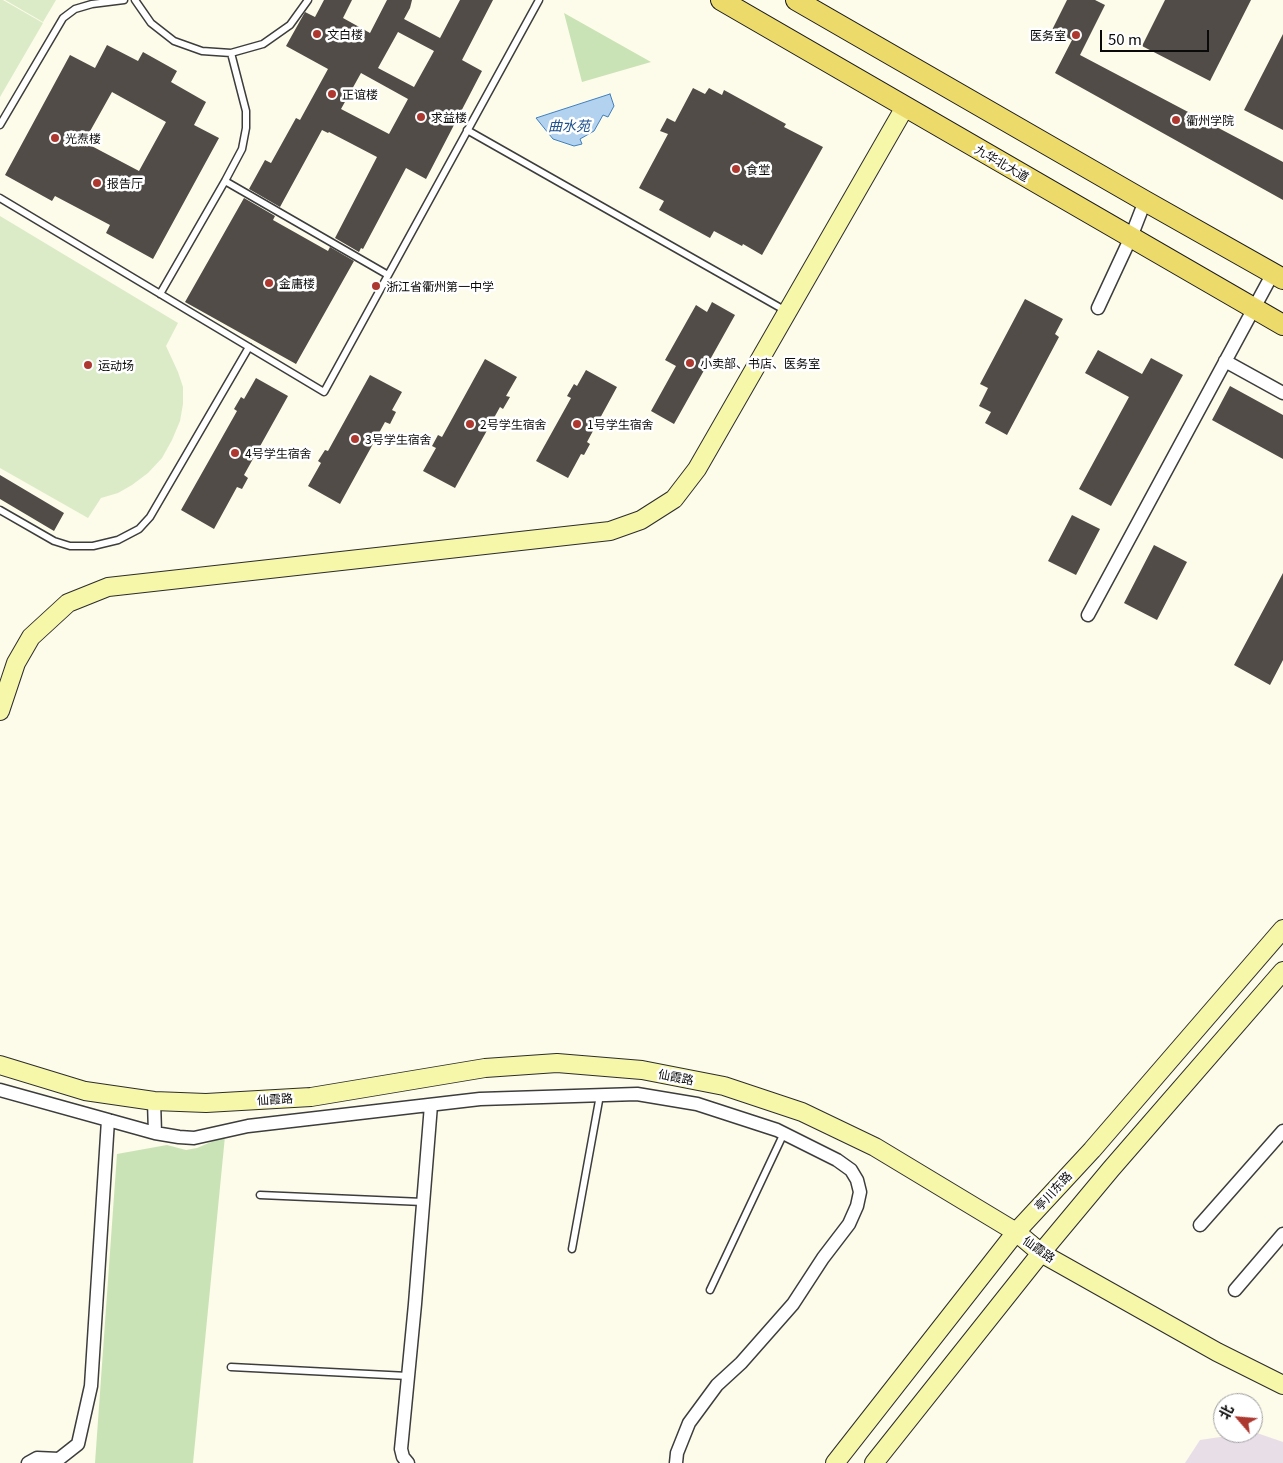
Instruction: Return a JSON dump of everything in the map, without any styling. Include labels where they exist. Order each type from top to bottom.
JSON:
[{"type":"main road","name":"九华北大道","points":[[721,0],[1283,325]]},
{"type":"main road","points":[[796,0],[1278,276]]},
{"type":"street","points":[[0,711],[16,664],[31,637],[68,604],[108,587],[610,531],[642,520],[674,499],[697,469],[906,107]]},
{"type":"street","points":[[1098,308],[1131,237],[1145,201]]},
{"type":"street","points":[[1088,615],[1254,308],[1278,276]]},
{"type":"street","points":[[1225,361],[1283,393]]},
{"type":"street","name":"亭川东路","points":[[836,1463],[1016,1232],[1092,1150],[1281,936]]},
{"type":"street","points":[[874,1463],[1041,1253],[1111,1169],[1283,971]]},
{"type":"street","name":"仙霞路","points":[[0,1065],[86,1091],[154,1101],[206,1103],[310,1097],[485,1068],[557,1063],[642,1070],[724,1086],[802,1112],[875,1147],[1016,1232],[1041,1253],[1217,1352],[1283,1385]]},
{"type":"street","points":[[0,1090],[155,1133],[194,1138],[248,1126],[480,1099],[637,1094],[697,1104],[777,1130],[838,1160],[850,1170],[857,1180],[860,1192],[857,1206],[849,1224],[793,1304],[741,1363],[717,1385],[689,1423],[677,1453],[676,1463]]},
{"type":"street","points":[[154,1101],[155,1133]]},
{"type":"street","points":[[408,1463],[403,1457],[401,1449],[430,1104]]},
{"type":"street","points":[[28,1463],[37,1458],[59,1459],[78,1444],[92,1386],[108,1120]]},
{"type":"street","points":[[1200,1225],[1283,1131]]},
{"type":"street","points":[[1235,1290],[1283,1234]]},
{"type":"lane","points":[[0,125],[63,18],[75,9],[92,4],[124,0]]},
{"type":"lane","points":[[135,0],[151,23],[174,41],[202,51],[231,53],[263,44],[290,25],[308,0]]},
{"type":"lane","points":[[0,198],[324,392],[539,0]]},
{"type":"lane","points":[[160,294],[242,149],[246,128],[246,111],[231,53]]},
{"type":"lane","points":[[467,130],[787,312]]},
{"type":"lane","points":[[225,181],[388,275]]},
{"type":"lane","points":[[0,510],[54,541],[70,546],[93,546],[118,540],[139,529],[150,517],[249,347]]},
{"type":"lane","points":[[572,1249],[600,1094]]},
{"type":"lane","points":[[710,1290],[784,1134]]},
{"type":"lane","points":[[260,1195],[423,1202]]},
{"type":"lane","points":[[231,1366],[408,1376]]},
{"type":"shaded area","points":[[1263,1435],[1283,1442],[1283,1463],[1185,1463],[1200,1440],[1213,1438],[1213,1443],[1263,1443]]},
{"type":"green space","points":[[0,0],[43,23],[0,97]]},
{"type":"green space","points":[[5,0],[56,0],[43,22]]},
{"type":"green space","points":[[564,13],[651,62],[582,82]]},
{"type":"green space","name":"运动场","points":[[0,216],[178,323],[166,346],[183,387],[180,421],[172,440],[162,458],[148,473],[118,493],[101,498],[88,518],[0,468]]},
{"type":"green space","points":[[225,1136],[193,1463],[95,1463],[117,1154],[167,1145],[186,1150],[197,1148]]},
{"type":"water","name":"曲水苑","points":[[610,94],[614,106],[608,117],[603,115],[594,131],[580,139],[582,144],[574,146],[553,139],[536,118]]},
{"type":"building","points":[[324,0],[352,0],[343,18],[370,33],[387,0],[412,0],[404,19],[440,38],[460,0],[493,0],[462,60],[482,71],[426,179],[406,168],[363,249],[361,248],[359,252],[335,238],[377,157],[322,130],[280,207],[249,189],[265,160],[271,163],[296,118],[300,120],[328,69],[286,46],[305,12],[315,17]],"holes":[[[398,32],[434,51],[414,87],[378,68]],[[361,73],[408,99],[389,134],[341,109]]]},
{"type":"building","points":[[1067,0],[1095,0],[1105,5],[1080,55],[1283,162],[1283,200],[1055,73],[1072,40],[1052,30]]},
{"type":"building","points":[[1165,0],[1251,0],[1210,81],[1142,46]]},
{"type":"building","points":[[1283,34],[1283,130],[1244,110]]},
{"type":"building","points":[[107,45],[138,61],[143,52],[177,71],[171,82],[206,102],[194,125],[219,138],[153,259],[106,233],[110,225],[55,196],[52,201],[5,175],[70,55],[95,68]],"holes":[[[112,92],[166,122],[139,171],[84,142]]]},
{"type":"building","name":"食堂","points":[[693,88],[705,94],[709,88],[722,95],[724,90],[786,124],[784,127],[823,147],[762,255],[714,231],[710,238],[659,210],[664,201],[639,188],[668,134],[660,131],[667,118],[675,122]]},
{"type":"building","name":"金庸楼","points":[[244,198],[275,216],[273,220],[328,251],[330,247],[354,261],[296,364],[185,302]]},
{"type":"building","points":[[1025,299],[1063,319],[1055,334],[1059,337],[1007,435],[985,423],[991,412],[979,406],[988,388],[980,384]]},
{"type":"building","name":"小卖部、书店、医务室","points":[[712,302],[735,315],[674,424],[651,411],[676,366],[665,360],[696,305],[707,312]]},
{"type":"building","points":[[1098,350],[1142,374],[1151,358],[1183,375],[1111,506],[1079,489],[1129,397],[1085,373]]},
{"type":"building","name":"2号学生宿舍","points":[[485,359],[517,377],[506,396],[510,397],[503,409],[500,407],[455,488],[423,471],[436,448],[432,446],[438,435],[442,437]]},
{"type":"building","name":"1号学生宿舍","points":[[586,370],[617,387],[587,442],[590,444],[584,455],[581,454],[568,478],[536,461],[571,398],[567,396],[574,384],[577,386]]},
{"type":"building","name":"3号学生宿舍","points":[[370,375],[402,392],[392,410],[396,412],[390,424],[385,422],[340,504],[308,486],[321,463],[318,461],[325,450],[328,451]]},
{"type":"building","name":"4号学生宿舍","points":[[256,378],[288,396],[244,475],[248,478],[242,489],[237,487],[214,529],[181,510],[237,411],[234,409],[241,397],[244,399]]},
{"type":"building","points":[[1230,386],[1283,415],[1283,459],[1212,420]]},
{"type":"building","points":[[0,475],[64,513],[54,531],[0,499]]},
{"type":"building","points":[[1072,515],[1100,529],[1076,575],[1048,561]]},
{"type":"building","points":[[1154,545],[1187,562],[1157,620],[1124,603]]},
{"type":"building","points":[[1283,573],[1283,660],[1270,685],[1234,665]]},
{"type":"place","name":"文白楼","points":[[317,34]]},
{"type":"place","name":"医务室","points":[[1076,35]]},
{"type":"place","name":"正谊楼","points":[[332,94]]},
{"type":"place","name":"求益楼","points":[[421,117]]},
{"type":"place","name":"衢州学院","points":[[1176,120]]},
{"type":"place","name":"光焘楼","points":[[55,138]]},
{"type":"place","name":"食堂","points":[[736,169]]},
{"type":"place","name":"报告厅","points":[[97,183]]},
{"type":"place","name":"金庸楼","points":[[269,283]]},
{"type":"place","name":"浙江省衢州第一中学","points":[[376,286]]},
{"type":"place","name":"小卖部、书店、医务室","points":[[690,363]]},
{"type":"place","name":"运动场","points":[[88,365]]},
{"type":"place","name":"2号学生宿舍","points":[[470,424]]},
{"type":"place","name":"1号学生宿舍","points":[[577,424]]},
{"type":"place","name":"3号学生宿舍","points":[[355,439]]},
{"type":"place","name":"4号学生宿舍","points":[[235,453]]}]
